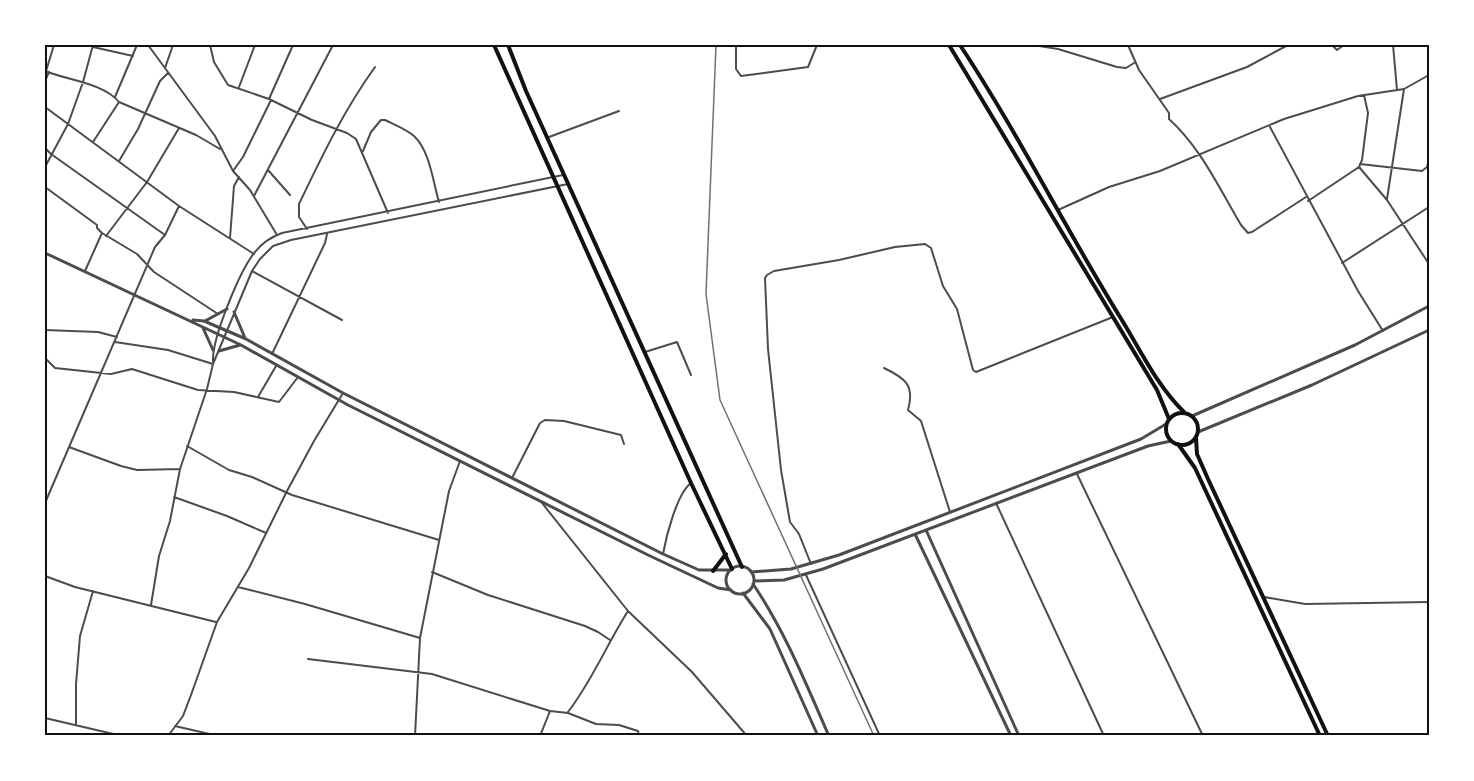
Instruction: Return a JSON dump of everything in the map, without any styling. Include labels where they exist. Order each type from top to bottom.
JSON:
[{"type":"main road","points":[[494,45],[691,483],[727,554],[731,569]]},
{"type":"main road","points":[[508,45],[526,91],[566,174],[742,567]]},
{"type":"main road","points":[[949,45],[1157,390],[1167,422],[1167,435],[1171,441],[1178,444],[1188,444],[1196,438]]},
{"type":"main road","points":[[960,45],[1007,120],[1097,279],[1166,393],[1184,412],[1196,420],[1197,454],[1328,736]]},
{"type":"main road","points":[[1167,422],[1175,414],[1184,412]]},
{"type":"main road","points":[[1178,444],[1195,468],[1320,736]]},
{"type":"main road","points":[[713,571],[727,554]]},
{"type":"street","points":[[45,81],[54,45]]},
{"type":"street","points":[[115,97],[137,45]]},
{"type":"street","points":[[148,45],[215,136],[233,171],[254,196],[277,235]]},
{"type":"street","points":[[165,68],[173,45]]},
{"type":"street","points":[[210,45],[214,62],[226,82],[347,133],[356,140],[363,151],[388,213]]},
{"type":"street","points":[[238,88],[255,45]]},
{"type":"street","points":[[233,171],[243,157],[293,45]]},
{"type":"street","points":[[254,196],[333,45]]},
{"type":"street","points":[[736,45],[736,69],[741,76],[808,67],[817,45]]},
{"type":"street","points":[[1033,45],[1058,49],[1117,67],[1126,68],[1135,62]]},
{"type":"street","points":[[1128,45],[1135,62],[1169,113],[1169,119],[1181,129],[1200,154],[1241,225],[1248,232],[1252,232],[1360,165],[1422,171],[1427,167],[1429,160]]},
{"type":"street","points":[[1160,99],[1235,72],[1288,45]]},
{"type":"street","points":[[1332,45],[1337,50],[1344,45]]},
{"type":"street","points":[[1393,45],[1397,90]]},
{"type":"street","points":[[45,167],[68,123],[93,46],[133,56]]},
{"type":"street","points":[[306,229],[299,217],[299,204],[352,99],[375,67]]},
{"type":"street","points":[[47,71],[83,82],[115,97],[119,102],[196,135],[220,149]]},
{"type":"street","points":[[119,161],[138,129],[160,81],[168,73]]},
{"type":"street","points":[[1058,210],[1108,187],[1160,171],[1284,119],[1364,95],[1404,89],[1429,75]]},
{"type":"street","points":[[1387,200],[1404,89]]},
{"type":"street","points":[[1364,95],[1368,113],[1360,165],[1387,200],[1429,263]]},
{"type":"street","points":[[93,142],[119,102]]},
{"type":"street","points":[[45,107],[179,206],[254,254]]},
{"type":"street","points":[[549,137],[619,111]]},
{"type":"street","points":[[363,151],[371,132],[381,120],[412,134],[425,154],[439,202]]},
{"type":"street","points":[[1269,126],[1342,263],[1383,331]]},
{"type":"street","points":[[106,236],[147,182],[179,128]]},
{"type":"street","points":[[45,148],[165,235]]},
{"type":"street","points":[[268,170],[290,195]]},
{"type":"street","points":[[213,364],[213,350],[219,327],[254,254],[268,240],[277,235],[566,174]]},
{"type":"street","points":[[230,239],[234,186],[240,177]]},
{"type":"street","points":[[151,605],[159,556],[170,521],[187,446],[207,389],[213,364],[252,271],[260,259],[273,246],[570,184]]},
{"type":"street","points":[[45,187],[97,225],[97,228],[106,236],[137,254],[154,272],[218,314]]},
{"type":"street","points":[[45,503],[155,247],[165,235],[179,206]]},
{"type":"street","points":[[1342,263],[1429,207]]},
{"type":"street","points":[[85,271],[102,233]]},
{"type":"street","points":[[272,354],[325,243],[327,233]]},
{"type":"street","points":[[811,564],[799,534],[790,522],[782,470],[768,349],[765,278],[767,275],[774,271],[896,247],[925,244],[931,248],[944,286],[957,309],[973,370],[976,372],[1113,317]]},
{"type":"street","points":[[45,253],[241,345],[339,400],[668,565],[718,588],[743,594],[770,629],[818,736]]},
{"type":"street","points":[[252,271],[342,320]]},
{"type":"street","points":[[1192,416],[1273,382],[1383,331],[1429,306]]},
{"type":"street","points":[[204,321],[227,309]]},
{"type":"street","points":[[234,312],[246,339]]},
{"type":"street","points":[[191,320],[204,321],[246,339],[343,393],[663,555],[699,570],[713,571],[742,567],[751,572],[791,569],[811,564],[1141,440],[1167,422]]},
{"type":"street","points":[[202,327],[213,350]]},
{"type":"street","points":[[45,330],[98,332],[117,337]]},
{"type":"street","points":[[1198,432],[1312,385],[1429,330]]},
{"type":"street","points":[[115,342],[168,350],[213,364]]},
{"type":"street","points":[[645,352],[676,342],[691,375]]},
{"type":"street","points":[[219,351],[241,345]]},
{"type":"street","points":[[45,358],[55,368],[117,373],[132,369],[198,390],[207,389],[279,402],[298,377]]},
{"type":"street","points":[[258,397],[277,365]]},
{"type":"street","points":[[884,368],[899,375],[907,382],[912,398],[908,410],[921,421],[950,512]]},
{"type":"street","points":[[168,736],[183,716],[217,622],[238,587],[287,491],[343,393]]},
{"type":"street","points":[[512,478],[540,423],[545,420],[564,421],[622,435],[624,444]]},
{"type":"street","points":[[754,582],[784,580],[806,574],[1148,446],[1171,441]]},
{"type":"street","points":[[187,446],[229,470],[439,540]]},
{"type":"street","points":[[69,447],[137,470],[180,469]]},
{"type":"street","points":[[415,736],[420,639],[449,491],[460,461]]},
{"type":"street","points":[[1077,474],[1203,736]]},
{"type":"street","points":[[663,555],[680,498],[691,483]]},
{"type":"street","points":[[174,497],[227,516],[266,534]]},
{"type":"street","points":[[542,502],[628,611],[692,672],[747,736]]},
{"type":"street","points":[[996,503],[1104,736]]},
{"type":"street","points":[[926,530],[1019,736]]},
{"type":"street","points":[[915,534],[1011,736]]},
{"type":"street","points":[[730,590],[726,580],[731,569]]},
{"type":"street","points":[[432,572],[488,595],[585,626],[610,640]]},
{"type":"street","points":[[751,572],[829,736]]},
{"type":"street","points":[[806,574],[880,736]]},
{"type":"street","points":[[45,576],[93,591],[217,622]]},
{"type":"street","points":[[743,594],[748,592],[754,582]]},
{"type":"street","points":[[238,587],[305,604],[420,639]]},
{"type":"street","points":[[76,724],[76,684],[80,636],[93,591]]},
{"type":"street","points":[[1264,597],[1305,604],[1429,602]]},
{"type":"street","points":[[568,713],[580,697],[628,611]]},
{"type":"street","points":[[308,659],[432,674],[550,711],[568,713],[596,724],[619,725],[637,730],[639,736]]},
{"type":"street","points":[[540,736],[550,711]]},
{"type":"street","points":[[45,718],[122,736]]},
{"type":"street","points":[[175,726],[218,736]]},
{"type":"railway","points":[[716,45],[706,294],[720,400],[874,736]]}]
